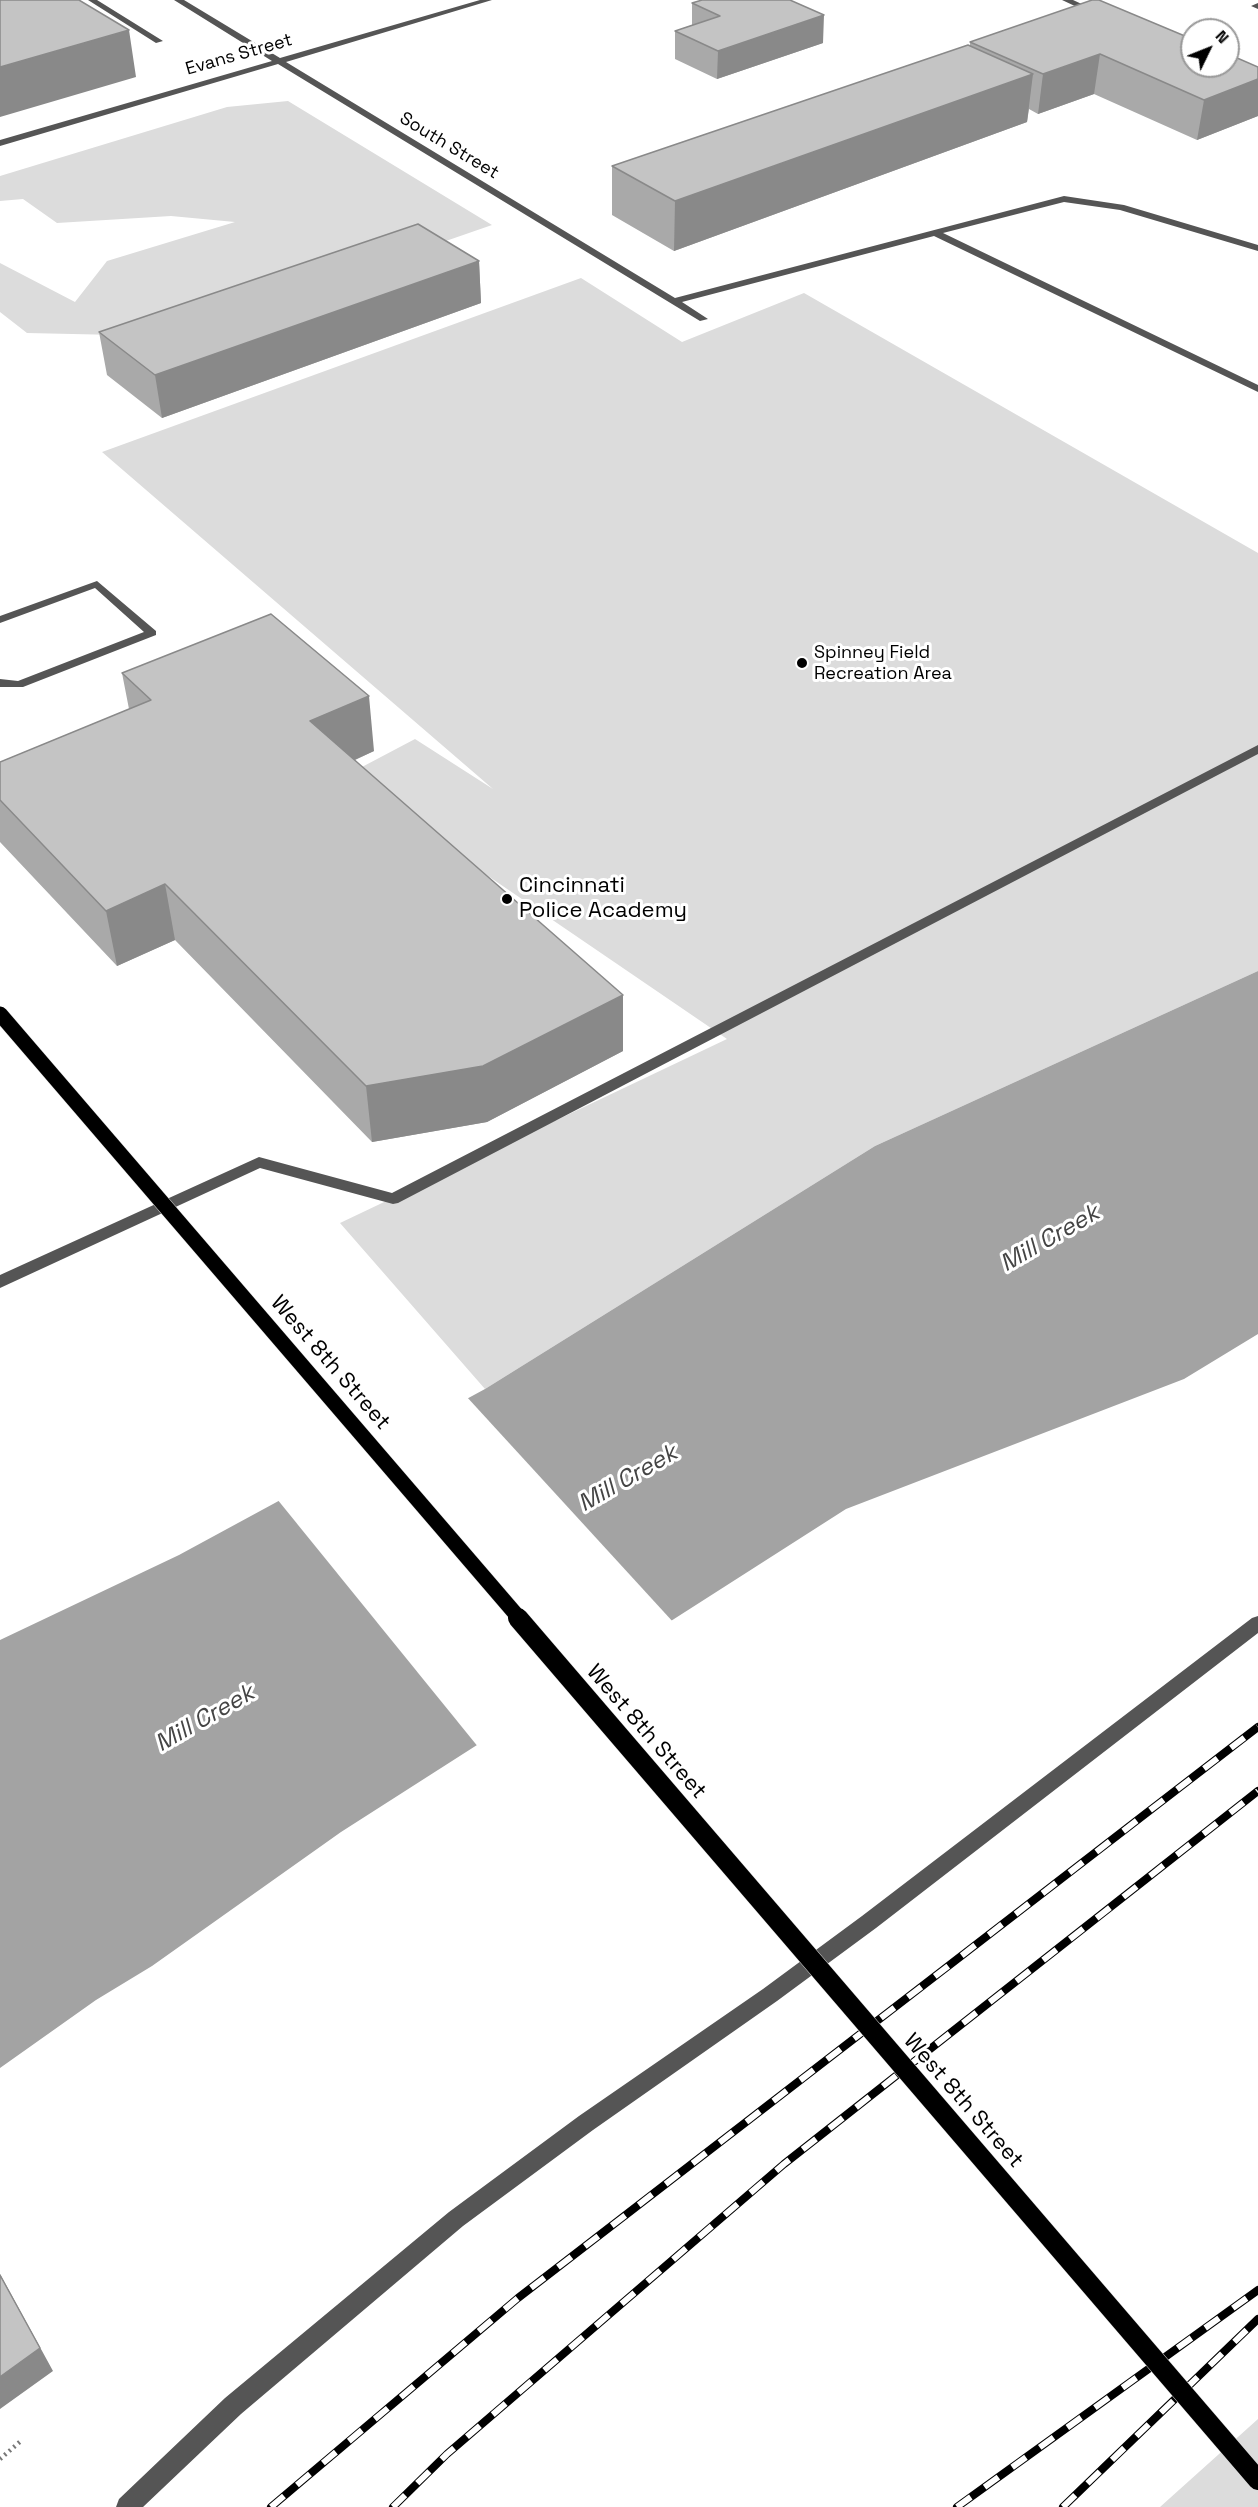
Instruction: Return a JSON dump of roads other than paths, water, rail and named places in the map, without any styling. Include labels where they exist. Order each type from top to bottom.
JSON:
[{"type":"main road","name":"West 8th Street","points":[[0,1014],[1258,2480]]},
{"type":"street","points":[[92,0],[159,41]]},
{"type":"street","name":"South Street","points":[[178,0],[703,319]]},
{"type":"street","name":"Evans Street","points":[[0,143],[488,0]]},
{"type":"street","points":[[1066,0],[1108,18]]},
{"type":"street","points":[[674,301],[1065,199],[1121,207],[1258,248]]},
{"type":"street","points":[[935,233],[1258,389]]},
{"type":"street","points":[[0,620],[97,584],[152,633],[19,685],[0,683]]},
{"type":"street","points":[[0,1282],[259,1162],[393,1199],[1258,749]]},
{"type":"street","points":[[127,2507],[233,2406],[456,2219],[586,2123],[724,2028],[869,1922],[1258,1623]]},
{"type":"water","name":"Mill Creek","points":[[1258,971],[1258,1334],[1184,1379],[846,1509],[341,1832],[152,1966],[96,2000],[0,2068],[0,1640],[179,1555],[485,1389],[875,1146]]},
{"type":"railway","points":[[271,2507],[518,2298],[1258,1727]]},
{"type":"railway","points":[[393,2507],[447,2454],[784,2164],[1258,1791]]},
{"type":"railway","points":[[957,2507],[1258,2290]]},
{"type":"railway","points":[[1063,2507],[1258,2319]]},
{"type":"place","name":"Spinney Field Recreation Area","points":[[802,663]]},
{"type":"place","name":"Cincinnati Police Academy","points":[[507,899]]}]
